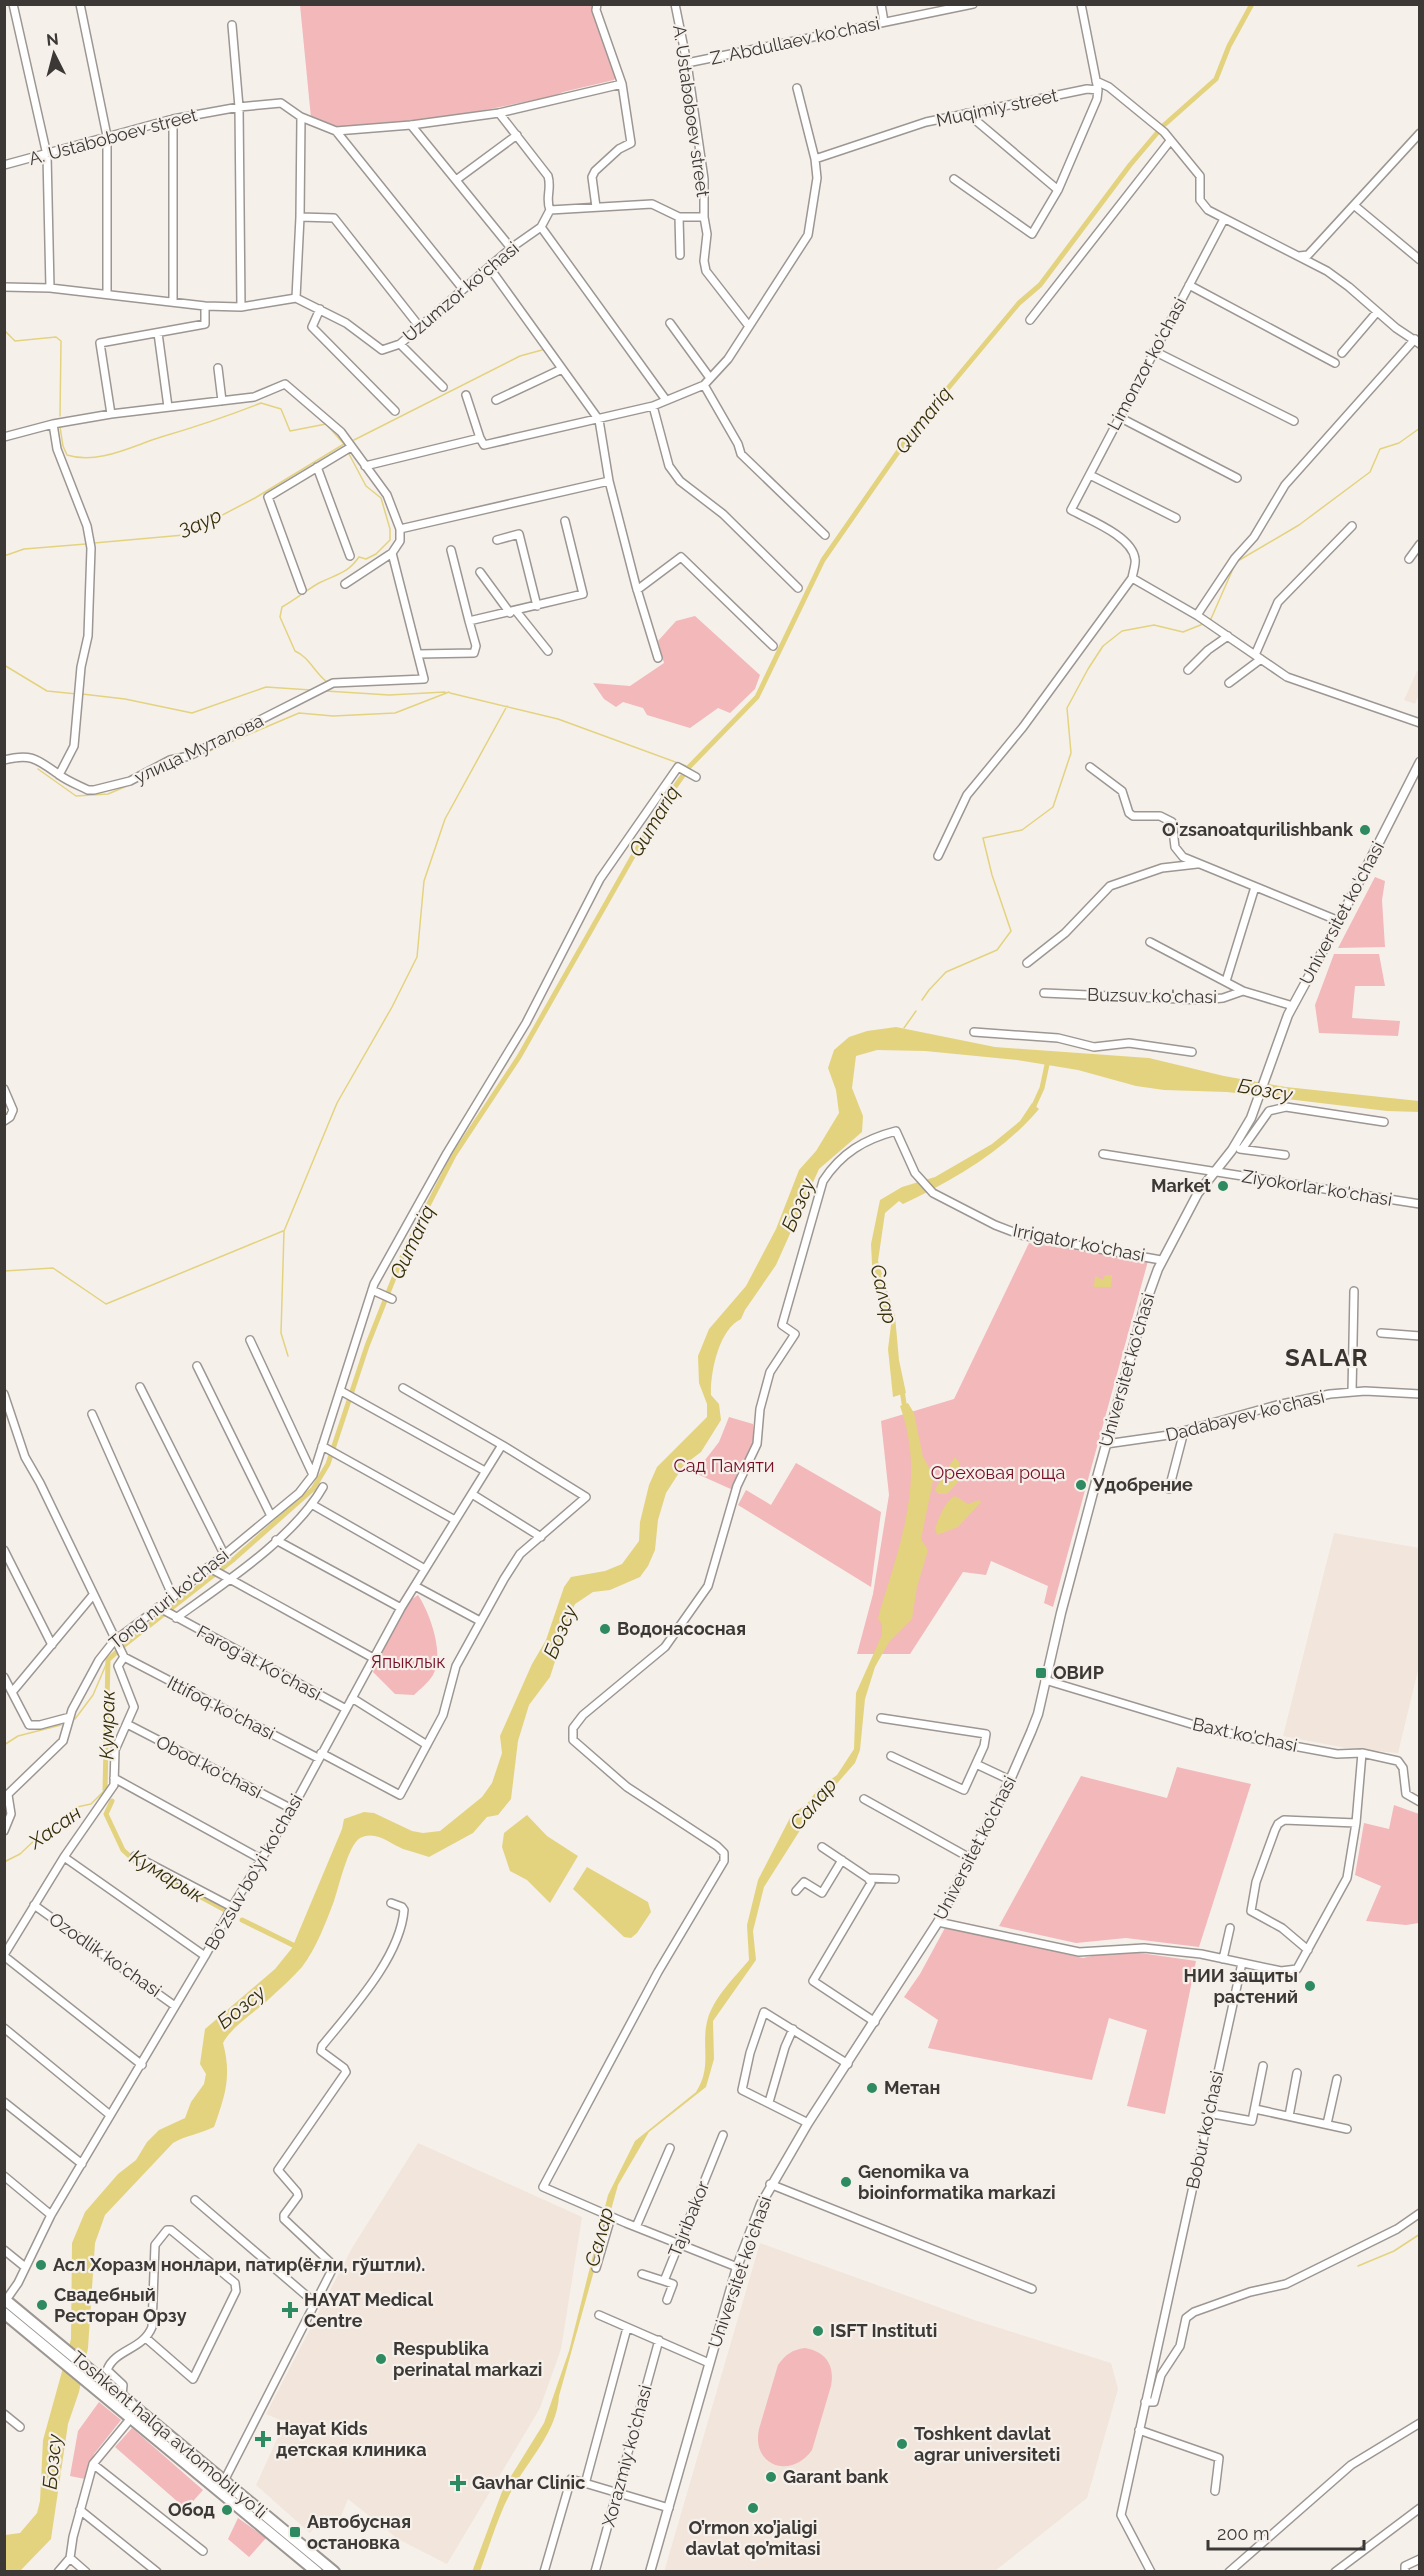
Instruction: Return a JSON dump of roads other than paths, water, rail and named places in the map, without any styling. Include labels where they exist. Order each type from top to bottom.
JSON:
[{"type":"highway","name":"Toshkent halqa avtomobil yo'li","points":[[5,2300],[89,2376],[131,2418],[334,2571]]},
{"type":"highway","name":"Toshkent halqa avtomobil yo'li","points":[[4,2313],[55,2347]]},
{"type":"highway","name":"Toshkent halqa avtomobil yo'li","points":[[89,2376],[122,2396],[317,2571]]},
{"type":"main road","name":"Universitet ko'chasi","points":[[650,2571],[737,2267],[756,2214],[770,2184],[808,2123],[938,1922],[1010,1780],[1038,1714],[1106,1444],[1145,1305],[1161,1260],[1198,1193],[1232,1150],[1256,1107],[1283,1026],[1419,762]]},
{"type":"street","points":[[13,4],[47,155],[50,288]]},
{"type":"street","points":[[80,4],[107,136],[107,294]]},
{"type":"street","points":[[596,207],[592,177],[595,171],[619,149],[632,143],[622,84],[596,10],[597,4]]},
{"type":"street","name":"A. Ustaboboev street","points":[[675,4],[687,63],[704,178],[706,271],[748,325]]},
{"type":"street","points":[[881,4],[884,22]]},
{"type":"street","name":"Z. Abdullaev ko'chasi","points":[[687,63],[973,4]]},
{"type":"street","points":[[954,179],[1032,234],[1058,190],[1097,99],[1098,90],[1081,4]]},
{"type":"street","points":[[232,25],[239,107],[241,307]]},
{"type":"street","points":[[1096,81],[1109,87],[1164,132],[1200,176],[1202,206],[1327,271],[1396,328],[1417,342],[1285,485],[1254,537],[1235,558],[1198,616]]},
{"type":"street","points":[[336,131],[411,125],[499,113],[622,84]]},
{"type":"street","points":[[466,395],[484,445],[653,406],[704,385],[728,359],[808,235],[817,178],[815,159],[797,88]]},
{"type":"street","name":"Muqimiy street","points":[[815,159],[926,122],[1087,89],[1098,90]]},
{"type":"street","name":"A. Ustaboboev street","points":[[4,165],[173,119],[239,107],[281,103],[301,117],[336,131],[463,289]]},
{"type":"street","points":[[499,113],[548,176],[551,187],[547,202],[550,210],[652,204],[679,217],[704,217]]},
{"type":"street","points":[[967,113],[1058,190]]},
{"type":"street","points":[[4,287],[50,288],[205,306],[241,307],[296,298],[301,117]]},
{"type":"street","points":[[173,119],[173,301]]},
{"type":"street","points":[[411,125],[511,248]]},
{"type":"street","points":[[1297,256],[1308,255],[1419,133]]},
{"type":"street","points":[[456,180],[517,135]]},
{"type":"street","points":[[1030,320],[1170,141]]},
{"type":"street","points":[[1355,206],[1418,255]]},
{"type":"street","name":"Uzumzor ko'chasi","points":[[296,298],[346,323],[382,350],[399,344],[511,248],[541,227],[550,210]]},
{"type":"street","points":[[300,217],[334,218],[419,326]]},
{"type":"street","points":[[679,217],[680,255]]},
{"type":"street","name":"Limonzor ko'chasi","points":[[1132,578],[1135,560],[1131,547],[1122,538],[1071,510],[1224,219]]},
{"type":"street","points":[[541,227],[666,400]]},
{"type":"street","points":[[489,267],[599,420],[609,481],[637,590],[658,658]]},
{"type":"street","points":[[1189,285],[1335,363]]},
{"type":"street","points":[[111,414],[100,343],[205,324],[205,306]]},
{"type":"street","points":[[320,309],[312,327],[396,411]]},
{"type":"street","points":[[1342,353],[1377,312]]},
{"type":"street","points":[[670,323],[710,378]]},
{"type":"street","points":[[158,333],[168,407]]},
{"type":"street","points":[[399,344],[444,387]]},
{"type":"street","points":[[1154,351],[1294,421]]},
{"type":"street","points":[[218,368],[222,401]]},
{"type":"street","points":[[496,400],[562,369]]},
{"type":"street","points":[[4,437],[53,424],[111,414],[254,397],[285,384],[341,432],[387,495],[400,529],[400,541],[392,553],[345,584]]},
{"type":"street","points":[[704,385],[738,444],[741,454],[825,535]]},
{"type":"street","points":[[653,406],[669,466],[680,481],[723,514],[798,588]]},
{"type":"street","points":[[1119,417],[1237,478]]},
{"type":"street","points":[[53,424],[57,450],[90,538],[91,548],[88,636],[81,667],[74,746],[60,776]]},
{"type":"street","points":[[365,466],[480,438]]},
{"type":"street","points":[[302,590],[268,497],[351,447]]},
{"type":"street","points":[[317,467],[350,556]]},
{"type":"street","points":[[1090,475],[1176,518]]},
{"type":"street","points":[[400,529],[609,481]]},
{"type":"street","points":[[469,621],[584,594],[566,521]]},
{"type":"street","points":[[1229,683],[1258,657],[1278,602],[1352,526]]},
{"type":"street","points":[[497,540],[519,534],[537,606]]},
{"type":"street","points":[[1409,559],[1419,544]]},
{"type":"street","points":[[392,553],[418,654],[474,652],[476,646],[451,550]]},
{"type":"street","points":[[637,590],[681,557],[773,645]]},
{"type":"street","points":[[480,572],[548,651]]},
{"type":"street","points":[[938,856],[967,795],[1023,727],[1132,578],[1220,630],[1287,677],[1419,723]]},
{"type":"street","points":[[1188,670],[1208,650],[1228,636]]},
{"type":"street","name":"улица Муталова","points":[[4,760],[30,756],[60,776],[88,790],[130,781],[170,760],[189,756],[333,683],[424,679],[418,654]]},
{"type":"street","points":[[313,1474],[343,1392],[374,1291],[447,1153],[526,1023],[600,879],[678,767],[696,777]]},
{"type":"street","points":[[1090,767],[1122,791],[1129,813],[1133,816],[1160,816],[1172,822],[1178,854],[1339,921]]},
{"type":"street","points":[[1027,963],[1065,933],[1110,886],[1162,868],[1199,864]]},
{"type":"street","points":[[1226,981],[1255,887]]},
{"type":"street","points":[[1150,942],[1243,991]]},
{"type":"street","name":"Buzsuv ko'chasi","points":[[1044,993],[1202,1000],[1223,998],[1243,991],[1293,1006]]},
{"type":"street","points":[[974,1032],[1058,1038],[1094,1047],[1129,1043],[1192,1052]]},
{"type":"street","points":[[4,1089],[13,1110],[10,1117],[4,1121]]},
{"type":"street","name":"Ziyokorlar ko'chasi","points":[[1242,1149],[1269,1111],[1276,1108],[1286,1107],[1384,1122]]},
{"type":"street","name":"Irrigator ko'chasi","points":[[611,2217],[543,2187],[658,1972],[724,1861],[724,1853],[717,1846],[627,1787],[573,1740],[573,1728],[583,1715],[665,1647],[708,1586],[737,1486],[757,1444],[760,1409],[770,1372],[795,1334],[782,1325],[823,1181],[834,1164],[857,1146],[875,1137],[896,1131],[915,1173],[933,1193],[995,1225],[1021,1235],[1161,1260]]},
{"type":"street","points":[[1232,1150],[1242,1149],[1285,1155]]},
{"type":"street","name":"Ziyokorlar ko'chasi","points":[[1103,1154],[1419,1204]]},
{"type":"street","points":[[374,1291],[392,1299]]},
{"type":"street","points":[[1352,1392],[1354,1291]]},
{"type":"street","points":[[1381,1333],[1419,1336]]},
{"type":"street","points":[[250,1340],[313,1474]]},
{"type":"street","points":[[197,1366],[271,1516]]},
{"type":"street","points":[[140,1387],[224,1554]]},
{"type":"street","points":[[352,1698],[427,1745],[443,1715],[456,1666],[520,1554],[586,1497],[403,1388]]},
{"type":"street","points":[[343,1392],[486,1471]]},
{"type":"street","name":"Dadabayev ko'chasi","points":[[1106,1444],[1169,1435],[1303,1399],[1352,1392],[1419,1394]]},
{"type":"street","points":[[4,1394],[25,1457],[40,1483],[115,1643],[123,1655],[118,1666],[134,1707],[115,1750],[114,1785],[64,1857],[4,1956],[142,2065]]},
{"type":"street","points":[[92,1414],[172,1597]]},
{"type":"street","points":[[1170,1489],[1182,1439]]},
{"type":"street","name":"Bo'zsuv bo'yi ko'chasi","points":[[5,2300],[25,2267],[51,2215],[292,1809],[401,1608],[502,1445]]},
{"type":"street","points":[[324,1447],[455,1520]]},
{"type":"street","name":"Tong nuri ko'chasi","points":[[6,1797],[63,1741],[70,1718],[99,1660],[115,1643],[299,1493],[313,1474]]},
{"type":"street","points":[[175,1617],[227,1580],[276,1540],[313,1505],[323,1487]]},
{"type":"street","points":[[472,1494],[541,1537]]},
{"type":"street","points":[[313,1505],[425,1569]]},
{"type":"street","points":[[276,1540],[401,1608]]},
{"type":"street","points":[[4,1550],[52,1645]]},
{"type":"street","points":[[208,1568],[375,1659]]},
{"type":"street","points":[[415,1586],[480,1621]]},
{"type":"street","points":[[13,1691],[93,1595]]},
{"type":"street","name":"Farog'at Ko'chasi","points":[[158,1607],[346,1709]]},
{"type":"street","name":"Ittifoq ko'chasi","points":[[123,1655],[400,1795],[427,1745]]},
{"type":"street","name":"Baxt ko'chasi","points":[[1045,1680],[1201,1727],[1337,1754],[1362,1753],[1400,1763],[1406,1794],[1419,1802]]},
{"type":"street","points":[[5,1681],[13,1691],[29,1725],[40,1725],[70,1718]]},
{"type":"street","points":[[881,1718],[986,1734],[964,1790],[891,1756]]},
{"type":"street","name":"Obod ko'chasi","points":[[127,1724],[292,1809]]},
{"type":"street","points":[[938,1922],[1079,1952],[1144,1948],[1201,1954],[1290,1972],[1297,1969],[1347,1878],[1356,1823],[1362,1753]]},
{"type":"street","points":[[976,1764],[1010,1780]]},
{"type":"street","points":[[114,1779],[261,1859]]},
{"type":"street","points":[[4,1831],[11,1814],[6,1797]]},
{"type":"street","points":[[864,1799],[970,1858]]},
{"type":"street","points":[[1308,1950],[1282,1928],[1251,1911],[1256,1882],[1275,1830],[1284,1820],[1356,1823]]},
{"type":"street","points":[[822,1847],[868,1878],[871,1883],[813,1981],[875,2022]]},
{"type":"street","points":[[135,1856],[232,1907]]},
{"type":"street","points":[[64,1857],[206,1956]]},
{"type":"street","points":[[796,1891],[804,1882],[822,1893],[842,1860]]},
{"type":"street","points":[[868,1878],[895,1879]]},
{"type":"street","points":[[222,2486],[334,2266],[284,2219],[284,2215],[298,2196],[278,2170],[345,2072],[344,2068],[321,2051],[322,2046],[380,1971],[392,1947],[404,1910],[391,1903]]},
{"type":"street","name":"Ozodlik ko'chasi","points":[[34,1905],[176,2006]]},
{"type":"street","points":[[1223,1959],[1230,1928]]},
{"type":"street","name":"Bobur ko'chasi","points":[[1151,2571],[1121,2515],[1242,1963]]},
{"type":"street","points":[[808,2123],[742,2090],[750,2053],[764,2012],[848,2064]]},
{"type":"street","points":[[4,2028],[110,2115]]},
{"type":"street","points":[[768,2102],[793,2029]]},
{"type":"street","points":[[1208,2114],[1252,2121],[1263,2066]]},
{"type":"street","points":[[1289,2116],[1297,2073]]},
{"type":"street","points":[[1327,2124],[1337,2079]]},
{"type":"street","points":[[4,2102],[82,2164]]},
{"type":"street","points":[[1255,2109],[1347,2129]]},
{"type":"street","name":"Tajribakor","points":[[664,2281],[723,2135]]},
{"type":"street","points":[[636,2228],[670,2148]]},
{"type":"street","points":[[4,2176],[51,2215]]},
{"type":"street","points":[[770,2184],[1032,2289]]},
{"type":"street","points":[[195,2200],[315,2303]]},
{"type":"street","points":[[1144,2402],[1154,2402],[1161,2375],[1180,2346],[1186,2318],[1194,2312],[1250,2292],[1286,2284],[1397,2229],[1419,2213]]},
{"type":"street","points":[[596,2268],[611,2217],[737,2267]]},
{"type":"street","points":[[122,2396],[123,2385],[107,2370],[110,2362],[147,2338],[152,2327],[154,2245],[167,2230],[171,2230],[235,2283],[236,2291],[193,2379],[147,2338]]},
{"type":"street","points":[[4,2250],[25,2267]]},
{"type":"street","points":[[642,2274],[673,2284],[667,2300]]},
{"type":"street","points":[[599,2315],[709,2363]]},
{"type":"street","points":[[585,2484],[627,2328]]},
{"type":"street","name":"Xorazmiy ko'chasi","points":[[595,2571],[659,2340]]},
{"type":"street","points":[[4,2414],[20,2427]]},
{"type":"street","points":[[58,2571],[70,2558],[93,2464],[131,2418]]},
{"type":"street","points":[[1229,2571],[1351,2465],[1419,2423]]},
{"type":"street","points":[[1139,2430],[1219,2458],[1215,2491]]},
{"type":"street","points":[[93,2464],[202,2551]]},
{"type":"street","points":[[544,2571],[571,2480],[669,2508]]},
{"type":"street","points":[[1335,2571],[1419,2508]]},
{"type":"street","points":[[80,2510],[157,2571]]},
{"type":"street","points":[[70,2558],[86,2571]]},
{"type":"street","points":[[1405,2569],[1419,2559]]},
{"type":"water","name":"Бозсу","points":[[896,1027],[995,1047],[1149,1058],[1224,1076],[1286,1087],[1419,1101],[1419,1112],[1387,1111],[1227,1092],[1164,1090],[1136,1086],[1078,1070],[1017,1060],[925,1051],[877,1050],[856,1056],[852,1088],[863,1116],[862,1132],[819,1169],[776,1265],[741,1319],[727,1332],[717,1352],[711,1395],[719,1404],[721,1420],[701,1452],[684,1465],[666,1493],[658,1520],[655,1550],[648,1566],[640,1577],[610,1590],[593,1592],[575,1604],[550,1677],[529,1705],[518,1741],[511,1799],[498,1815],[487,1817],[473,1833],[429,1857],[403,1849],[377,1836],[366,1836],[356,1842],[348,1857],[324,1926],[307,1960],[282,1987],[238,2025],[223,2043],[227,2066],[226,2086],[214,2127],[173,2143],[105,2215],[95,2243],[88,2348],[79,2392],[68,2424],[51,2539],[20,2571],[5,2572],[5,2535],[20,2533],[37,2513],[40,2501],[43,2440],[71,2339],[72,2243],[85,2212],[118,2174],[136,2160],[147,2142],[159,2130],[185,2118],[191,2102],[204,2084],[206,2074],[200,2064],[205,2029],[275,1969],[292,1948],[342,1829],[344,1819],[364,1812],[374,1813],[412,1831],[423,1833],[440,1831],[482,1797],[492,1783],[502,1753],[500,1736],[532,1664],[546,1640],[564,1587],[571,1577],[605,1571],[622,1564],[639,1541],[640,1522],[649,1485],[657,1467],[707,1417],[707,1404],[699,1383],[698,1356],[709,1329],[746,1286],[776,1229],[799,1170],[816,1151],[839,1113],[836,1090],[828,1068],[834,1050],[849,1037],[867,1031]]},
{"type":"water","name":"Салар","points":[[1032,1103],[1039,1109],[994,1151],[940,1185],[903,1204],[899,1201],[885,1213],[878,1261],[895,1316],[899,1360],[906,1393],[893,1397],[888,1349],[891,1325],[873,1283],[871,1244],[880,1200],[902,1187],[935,1177],[992,1144],[1020,1121]]},
{"type":"water","points":[[1105,1275],[1112,1275],[1111,1287],[1094,1287],[1095,1276],[1103,1280]]},
{"type":"water","name":"Салар","points":[[908,1403],[914,1413],[923,1457],[934,1476],[921,1539],[928,1550],[917,1587],[912,1619],[889,1642],[875,1667],[865,1699],[860,1750],[855,1763],[811,1813],[764,1887],[753,1931],[756,1960],[713,2021],[714,2059],[706,2087],[649,2132],[618,2185],[553,2422],[507,2500],[480,2571],[472,2572],[503,2489],[544,2423],[569,2351],[608,2195],[635,2141],[696,2092],[704,2073],[706,2028],[711,2010],[726,1987],[749,1960],[747,1925],[758,1880],[792,1814],[806,1805],[819,1788],[837,1775],[854,1749],[856,1693],[882,1635],[882,1625],[878,1618],[907,1513],[911,1460],[908,1433],[900,1406]]},
{"type":"water","points":[[955,1457],[959,1462],[959,1481],[947,1494],[938,1494],[935,1489]]},
{"type":"water","points":[[955,1496],[968,1504],[979,1500],[981,1502],[958,1527],[937,1535],[935,1528],[945,1506]]},
{"type":"water","points":[[527,1815],[547,1836],[578,1856],[550,1903],[527,1880],[510,1871],[502,1847],[504,1833]]},
{"type":"water","points":[[587,1867],[648,1902],[651,1912],[631,1938],[624,1937],[573,1889]]},
{"type":"waterway","name":"Qumariq","points":[[105,1790],[108,1660],[234,1559],[313,1489],[328,1464],[367,1346],[405,1250],[454,1155],[519,1057],[662,805],[689,767],[757,697],[823,560],[914,429],[1019,303],[1040,285],[1130,165],[1163,126],[1216,79],[1229,46],[1252,4]]},
{"type":"waterway","points":[[4,330],[15,341],[56,337],[61,341],[60,416]]},
{"type":"waterway","name":"Заур","points":[[354,440],[520,356],[542,350]]},
{"type":"waterway","points":[[60,427],[67,455],[91,458],[115,453],[261,403],[281,409],[290,431],[326,424],[344,444],[255,498],[184,535],[94,543]]},
{"type":"waterway","points":[[1210,621],[1236,562],[1299,525],[1370,472],[1380,449],[1399,443],[1420,428]]},
{"type":"waterway","points":[[327,682],[304,657],[295,651],[280,617],[282,607],[319,583],[346,570],[359,557],[366,559],[376,554],[390,540],[390,529],[381,498],[366,486],[349,454]]},
{"type":"waterway","name":"Заур","points":[[4,556],[24,549],[86,544]]},
{"type":"waterway","points":[[922,1000],[946,972],[997,950],[1011,931],[992,875],[983,838],[1022,830],[1053,807],[1071,753],[1067,708],[1103,646],[1122,631],[1154,625],[1183,632],[1203,624]]},
{"type":"waterway","points":[[4,665],[47,691],[77,694]]},
{"type":"waterway","points":[[82,694],[125,699],[192,713],[266,687],[311,690]]},
{"type":"waterway","points":[[326,691],[389,695],[445,692]]},
{"type":"waterway","points":[[38,769],[76,796],[108,794],[299,713],[333,716],[395,713],[449,692]]},
{"type":"waterway","points":[[450,693],[558,719],[689,767]]},
{"type":"waterway","points":[[288,1356],[281,1333],[284,1231],[337,1103],[392,1007],[417,957],[424,881],[445,819],[507,706]]},
{"type":"waterway","points":[[904,1028],[916,1011]]},
{"type":"waterway","name":"Салар","points":[[1032,1110],[1042,1088],[1048,1060]]},
{"type":"waterway","points":[[4,1271],[53,1268],[106,1304],[283,1231]]},
{"type":"waterway","name":"Салар","points":[[902,1390],[905,1410]]},
{"type":"waterway","name":"Кумрак","points":[[75,1719],[93,1695],[108,1660]]},
{"type":"waterway","points":[[4,1745],[18,1736],[61,1725]]},
{"type":"waterway","name":"Хасан","points":[[4,1865],[6,1861],[20,1854],[39,1836],[77,1807],[91,1804],[105,1790]]},
{"type":"waterway","name":"Кумарык","points":[[112,1801],[106,1814],[123,1850],[136,1862],[227,1911]]},
{"type":"waterway","name":"Кумарык","points":[[242,1920],[297,1947]]},
{"type":"waterway","points":[[1358,2266],[1394,2251],[1420,2234]]},
{"type":"place","name":"Oʻzsanoatqurilishbank","points":[[1365,830]]},
{"type":"place","name":"Market","points":[[1223,1186]]},
{"type":"place","name":"Удобрение","points":[[1081,1485]]},
{"type":"place","name":"Водонасосная","points":[[605,1629]]},
{"type":"place","name":"ОВИР","points":[[1041,1673]]},
{"type":"place","name":"НИИ защиты растений","points":[[1310,1986]]},
{"type":"place","name":"Метан","points":[[872,2088]]},
{"type":"place","name":"Genomika va bioinformatika markazi","points":[[846,2182]]},
{"type":"place","name":"Асл Хоразм нонлари, патир(ёғли, гўштли).","points":[[41,2265]]},
{"type":"place","name":"Свадебный Ресторан Орзу","points":[[42,2305]]},
{"type":"place","name":"HAYAT Medical Centre","points":[[290,2310]]},
{"type":"place","name":"ISFT Instituti","points":[[818,2331]]},
{"type":"place","name":"Respublika perinatal markazi","points":[[381,2359]]},
{"type":"place","name":"Hayat Kids детская клиника","points":[[263,2439]]},
{"type":"place","name":"Toshkent davlat agrar universiteti","points":[[902,2444]]},
{"type":"place","name":"Garant bank","points":[[771,2477]]},
{"type":"place","name":"Gavhar Clinic","points":[[458,2483]]},
{"type":"place","name":"O’rmon xo’jaligi davlat qo’mitasi","points":[[753,2508]]},
{"type":"place","name":"Обод","points":[[227,2510]]},
{"type":"place","name":"Автобусная остановка","points":[[295,2532]]},
{"type":"district","name":"SALAR","points":[[1327,1358]]},
{"type":"park label","name":"Сад Памяти","points":[[724,1466]]},
{"type":"park label","name":"Ореховая роща","points":[[998,1473]]},
{"type":"park label","name":"Япыклык","points":[[408,1662]]}]
